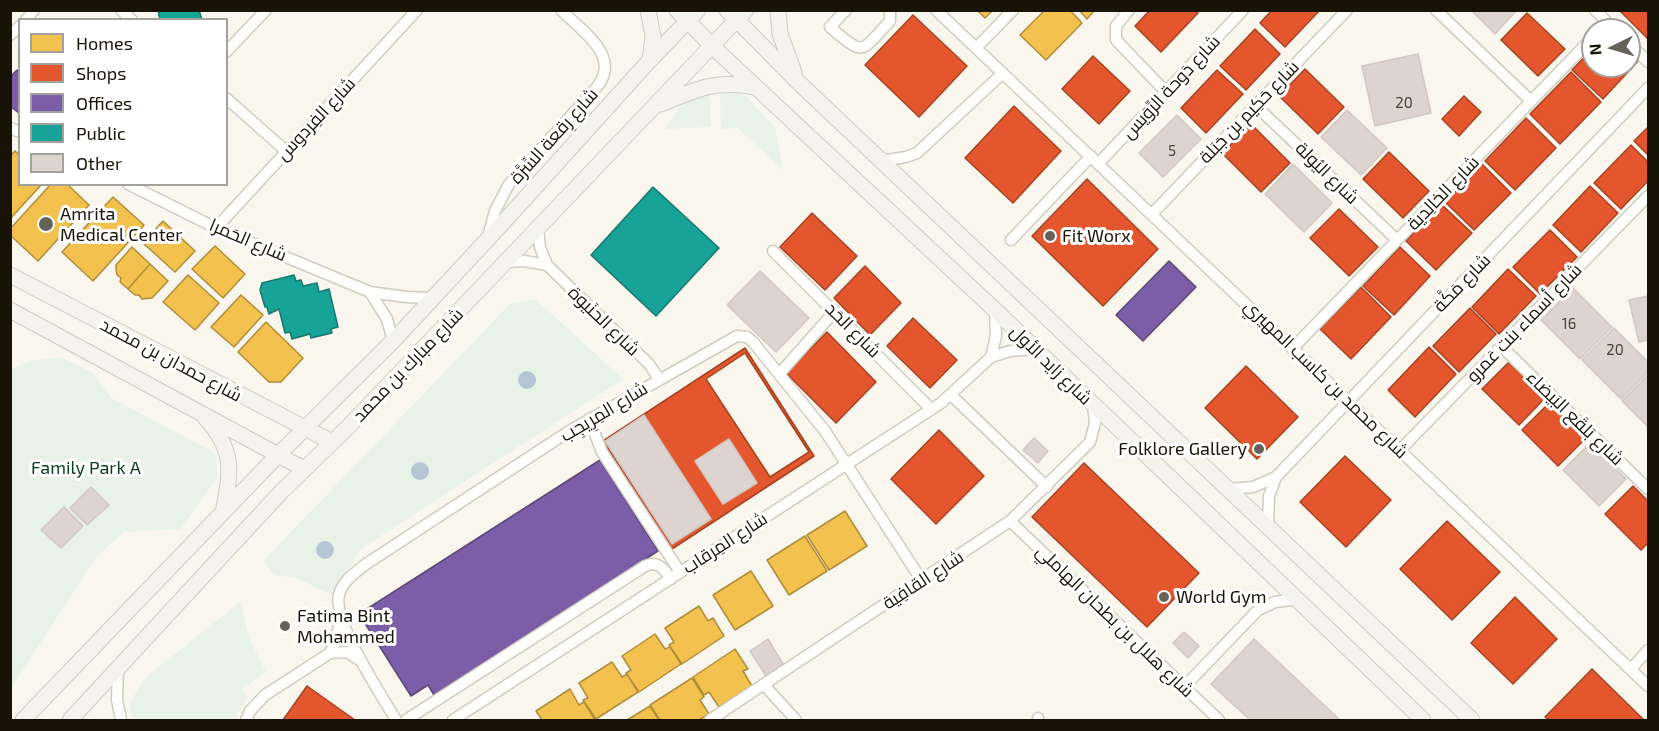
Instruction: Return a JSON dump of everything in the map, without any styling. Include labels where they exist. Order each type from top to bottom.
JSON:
[{"type":"main road","points":[[648,10],[653,36],[650,60]]},
{"type":"main road","points":[[778,10],[780,34],[797,81]]},
{"type":"main road","name":"شارع مبارك بن محمد","points":[[23,720],[279,454],[393,341],[650,60],[688,14]]},
{"type":"main road","name":"شارع زايد الأول","points":[[688,14],[713,47],[994,310],[1423,720]]},
{"type":"main road","name":"شارع مبارك بن محمد","points":[[70,720],[281,492],[713,47],[737,14]]},
{"type":"main road","name":"شارع زايد الأول","points":[[737,14],[797,81],[1472,720]]},
{"type":"main road","points":[[653,107],[707,85],[757,87]]},
{"type":"main road","name":"شارع حمدان بن محمد","points":[[10,275],[332,442]]},
{"type":"main road","name":"شارع حمدان بن محمد","points":[[10,310],[304,469]]},
{"type":"main road","points":[[197,411],[223,440],[227,450],[230,471],[223,512]]},
{"type":"street","points":[[228,50],[266,10]]},
{"type":"street","name":"شارع الفِردوس","points":[[216,228],[417,10]]},
{"type":"street","name":"شارع رِقعة السِّرَّة","points":[[487,240],[495,211],[509,184],[597,88],[604,76],[605,60],[601,50],[561,10]]},
{"type":"street","points":[[846,10],[830,27],[853,47],[861,48],[868,45],[890,21],[890,10]]},
{"type":"street","name":"شارع محمد بن كاسب المهيري","points":[[936,10],[1648,686]]},
{"type":"street","points":[[976,48],[1013,10]]},
{"type":"street","points":[[1129,10],[1116,26],[1116,40],[1166,92]]},
{"type":"street","name":"شارع دَوحة الرِّوَيس","points":[[1011,240],[1166,92],[1243,10]]},
{"type":"street","name":"شارع حَكِيم بن جَبَلة","points":[[1152,214],[1347,10]]},
{"type":"street","points":[[1436,10],[1531,101]]},
{"type":"street","name":"شارع الخالِدية","points":[[1293,348],[1581,49]]},
{"type":"street","points":[[881,160],[912,156],[921,151],[1003,73]]},
{"type":"street","name":"شارع مَكَّة","points":[[1228,489],[1253,487],[1276,477],[1648,88]]},
{"type":"street","points":[[228,100],[286,151]]},
{"type":"street","name":"شارع اليُولة","points":[[1256,105],[1397,240]]},
{"type":"street","name":"شارع الحَمرا","points":[[132,186],[216,228],[370,292],[399,297],[432,298]]},
{"type":"street","name":"شارع أسماء بنت عَمرو","points":[[1400,450],[1648,196]]},
{"type":"street","points":[[538,228],[540,247],[547,265]]},
{"type":"street","name":"شارع الحَد","points":[[773,251],[836,311],[931,410]]},
{"type":"street","points":[[506,262],[524,261],[547,265]]},
{"type":"street","name":"شارع الحنَيوة","points":[[547,265],[649,364],[659,379]]},
{"type":"street","points":[[370,292],[387,319],[393,341]]},
{"type":"street","points":[[991,357],[996,336],[994,310]]},
{"type":"street","points":[[779,374],[836,311]]},
{"type":"street","name":"شارع المِرِيجِب","points":[[396,720],[362,661],[341,617],[338,596],[344,584],[357,572],[589,419],[737,336],[753,342],[825,431],[921,580]]},
{"type":"street","name":"شارع بَلقَع البَيضاء","points":[[1501,346],[1644,485]]},
{"type":"street","points":[[991,357],[1010,351],[1034,349]]},
{"type":"street","name":"شارع المِرقاب","points":[[453,720],[675,575],[848,466],[931,410],[951,395],[991,357]]},
{"type":"street","points":[[951,395],[1047,487]]},
{"type":"street","name":"شارع القافِية","points":[[710,720],[1010,521],[1047,487],[1090,442],[1095,423],[1093,405]]},
{"type":"street","points":[[589,419],[602,452],[675,575]]},
{"type":"street","points":[[1644,485],[1648,472]]},
{"type":"street","name":"شارع مَكَّة","points":[[1268,527],[1269,496],[1276,477]]},
{"type":"street","name":"شارع هلال بن بطحان الهاملي","points":[[1010,521],[1220,720]]},
{"type":"street","points":[[406,720],[645,566],[655,564],[675,575]]},
{"type":"street","points":[[1184,687],[1258,610],[1275,602],[1298,599]]},
{"type":"street","points":[[330,653],[336,640],[341,617]]},
{"type":"street","points":[[1631,669],[1648,650]]},
{"type":"street","points":[[246,720],[250,711],[266,695],[330,653],[347,652],[362,661]]},
{"type":"street","points":[[118,670],[117,699],[121,720]]},
{"type":"street","points":[[764,685],[796,720]]},
{"type":"green space","points":[[720,87],[747,97],[775,128],[783,170],[738,128],[721,129]]},
{"type":"green space","points":[[709,88],[711,127],[665,129],[683,103]]},
{"type":"green space","points":[[535,299],[623,379],[362,548],[331,595],[297,578],[274,575],[264,560],[510,304]]},
{"type":"green space","name":"Family Park A","points":[[60,357],[93,373],[111,398],[215,453],[218,477],[180,529],[124,532],[97,556],[11,688],[11,369],[30,361]]},
{"type":"green space","points":[[240,602],[249,638],[266,672],[242,690],[248,698],[238,712],[238,720],[140,720],[132,716],[129,704],[145,678]]},
{"type":"water","points":[[527,371],[533,374],[536,380],[533,386],[527,389],[521,386],[518,380],[521,374]]},
{"type":"water","points":[[420,462],[426,465],[429,471],[426,477],[420,480],[414,477],[411,471],[414,465]]},
{"type":"water","points":[[325,541],[331,544],[334,550],[331,556],[325,559],[319,556],[316,550],[319,544]]},
{"type":"building: Homes","points":[[977,10],[993,10],[985,18]]},
{"type":"building: Homes","points":[[1045,10],[1070,10],[1082,23],[1046,60],[1020,35]]},
{"type":"building: Homes","points":[[1079,10],[1095,10],[1087,19]]},
{"type":"building: Homes","points":[[15,151],[18,154],[18,186],[40,186],[10,219],[10,156]]},
{"type":"building: Homes","points":[[49,186],[69,186],[89,205],[38,261],[10,235],[10,229]]},
{"type":"building: Homes","points":[[113,197],[144,225],[93,281],[62,252]]},
{"type":"building: Homes","points":[[163,221],[195,251],[175,272],[143,243]]},
{"type":"building: Homes","points":[[215,246],[245,274],[223,298],[192,269]]},
{"type":"building: Homes","points":[[132,247],[150,264],[128,289],[120,282],[121,278],[117,275],[116,265]]},
{"type":"building: Homes","points":[[150,264],[168,281],[152,298],[142,299],[128,289]]},
{"type":"building: Homes","points":[[188,275],[219,303],[195,330],[163,302]]},
{"type":"building: Homes","points":[[241,295],[263,315],[234,347],[211,327]]},
{"type":"building: Homes","points":[[266,322],[303,358],[281,382],[269,382],[238,352]]},
{"type":"building: Homes","points":[[845,511],[867,546],[829,570],[807,535]]},
{"type":"building: Homes","points":[[805,536],[827,571],[789,595],[767,560]]},
{"type":"building: Homes","points":[[751,571],[773,606],[735,630],[713,595]]},
{"type":"building: Homes","points":[[699,606],[708,621],[713,618],[724,636],[682,664],[669,645],[674,642],[665,628]]},
{"type":"building: Homes","points":[[655,634],[665,649],[670,647],[681,664],[639,692],[626,673],[631,670],[622,656]]},
{"type":"building: Homes","points":[[735,649],[748,669],[743,671],[752,686],[719,707],[709,692],[704,695],[693,677]]},
{"type":"building: Homes","points":[[612,662],[622,677],[627,674],[638,692],[596,719],[583,700],[588,698],[579,683]]},
{"type":"building: Homes","points":[[692,678],[704,697],[700,700],[709,714],[699,720],[660,720],[650,705]]},
{"type":"building: Homes","points":[[570,689],[579,705],[584,702],[595,720],[542,720],[536,711]]},
{"type":"building: Homes","points":[[650,706],[659,720],[627,720]]},
{"type":"building: Shops","points":[[1150,10],[1195,10],[1198,13],[1161,52],[1135,26]]},
{"type":"building: Shops","points":[[1272,10],[1320,10],[1285,47],[1260,23]]},
{"type":"building: Shops","points":[[1619,10],[1648,10],[1648,39],[1641,32],[1641,18],[1627,18]]},
{"type":"building: Shops","points":[[1527,13],[1565,49],[1538,76],[1501,40]]},
{"type":"building: Shops","points":[[913,15],[967,66],[919,117],[865,65]]},
{"type":"building: Shops","points":[[1255,29],[1280,54],[1246,90],[1220,66]]},
{"type":"building: Shops","points":[[1093,56],[1130,91],[1099,124],[1062,89]]},
{"type":"building: Shops","points":[[1581,61],[1581,78],[1622,78],[1603,99],[1572,70]]},
{"type":"building: Shops","points":[[1305,69],[1344,107],[1318,134],[1279,96]]},
{"type":"building: Shops","points":[[1217,70],[1243,94],[1206,133],[1181,108]]},
{"type":"building: Shops","points":[[1571,72],[1601,102],[1560,144],[1530,114]]},
{"type":"building: Shops","points":[[1464,96],[1481,112],[1459,136],[1442,119]]},
{"type":"building: Shops","points":[[1014,106],[1061,151],[1013,203],[965,158]]},
{"type":"building: Shops","points":[[1526,118],[1556,148],[1515,190],[1485,161]]},
{"type":"building: Shops","points":[[1251,124],[1290,163],[1261,192],[1222,153]]},
{"type":"building: Shops","points":[[1648,127],[1648,155],[1634,141]]},
{"type":"building: Shops","points":[[1631,145],[1648,162],[1648,181],[1621,209],[1594,183]]},
{"type":"building: Shops","points":[[1389,152],[1429,191],[1403,218],[1363,179]]},
{"type":"building: Shops","points":[[1482,164],[1511,193],[1474,230],[1445,202]]},
{"type":"building: Shops","points":[[1087,179],[1158,249],[1103,306],[1032,236]]},
{"type":"building: Shops","points":[[1590,186],[1618,213],[1581,252],[1553,225]]},
{"type":"building: Shops","points":[[1441,204],[1472,233],[1436,270],[1406,241]]},
{"type":"building: Shops","points":[[1339,209],[1378,247],[1349,276],[1310,238]]},
{"type":"building: Shops","points":[[812,213],[857,256],[825,290],[780,247]]},
{"type":"building: Shops","points":[[1550,230],[1577,257],[1540,294],[1513,267]]},
{"type":"building: Shops","points":[[1400,247],[1430,276],[1394,315],[1363,286]]},
{"type":"building: Shops","points":[[865,266],[901,303],[870,335],[834,298]]},
{"type":"building: Shops","points":[[1508,269],[1536,296],[1499,334],[1472,307]]},
{"type":"building: Shops","points":[[1361,287],[1391,317],[1351,359],[1320,329]]},
{"type":"building: Shops","points":[[1470,308],[1496,334],[1459,372],[1433,346]]},
{"type":"building: Shops","points":[[913,318],[957,360],[930,388],[887,346]]},
{"type":"building: Shops","points":[[827,332],[876,382],[836,423],[786,373]]},
{"type":"building: Shops","points":[[1429,347],[1456,374],[1415,417],[1388,390]]},
{"type":"building: Shops","points":[[745,348],[814,456],[672,549],[603,441]]},
{"type":"building: Shops","points":[[745,353],[809,452],[770,477],[706,379]]},
{"type":"building: Shops","points":[[1509,362],[1545,398],[1519,425],[1482,389]]},
{"type":"building: Shops","points":[[1246,366],[1298,417],[1257,459],[1205,408]]},
{"type":"building: Shops","points":[[1549,403],[1585,439],[1558,466],[1522,430]]},
{"type":"building: Shops","points":[[939,430],[984,476],[936,524],[891,479]]},
{"type":"building: Shops","points":[[1345,456],[1391,500],[1346,547],[1300,502]]},
{"type":"building: Shops","points":[[1084,463],[1199,573],[1147,627],[1032,517]]},
{"type":"building: Shops","points":[[1633,486],[1648,501],[1648,543],[1641,550],[1605,514]]},
{"type":"building: Shops","points":[[1447,521],[1500,572],[1452,620],[1400,569]]},
{"type":"building: Shops","points":[[1515,597],[1557,639],[1513,684],[1471,643]]},
{"type":"building: Shops","points":[[1592,669],[1644,720],[1549,720],[1545,717]]},
{"type":"building: Shops","points":[[307,686],[355,720],[283,720]]},
{"type":"building: Offices","points":[[18,71],[18,112],[10,106],[10,77]]},
{"type":"building: Offices","points":[[1169,261],[1196,287],[1143,341],[1116,315]]},
{"type":"building: Offices","points":[[600,460],[658,551],[434,695],[428,685],[411,696],[359,614]]},
{"type":"building: Public","points":[[158,10],[199,10],[201,18],[160,18]]},
{"type":"building: Public","points":[[653,187],[719,248],[656,316],[591,255]]},
{"type":"building: Public","points":[[294,275],[296,281],[301,280],[303,286],[317,283],[319,292],[329,289],[338,327],[331,329],[332,333],[311,338],[310,334],[292,339],[290,332],[285,333],[279,309],[269,314],[260,290],[262,283]]},
{"type":"building: Other","points":[[1471,10],[1517,10],[1495,34]]},
{"type":"building: Other","points":[[1418,54],[1431,113],[1375,126],[1362,66]]},
{"type":"building: Other","points":[[1347,110],[1387,148],[1361,175],[1321,137]]},
{"type":"building: Other","points":[[1177,115],[1201,139],[1163,177],[1139,153]]},
{"type":"building: Other","points":[[1293,164],[1332,203],[1304,232],[1265,194]]},
{"type":"building: Other","points":[[760,271],[809,318],[776,352],[727,305]]},
{"type":"building: Other","points":[[1573,288],[1612,327],[1580,359],[1541,320]]},
{"type":"building: Other","points":[[1648,296],[1648,340],[1639,342],[1629,300]]},
{"type":"building: Other","points":[[1614,328],[1648,362],[1648,372],[1621,399],[1582,360]]},
{"type":"building: Other","points":[[1648,375],[1648,427],[1622,401]]},
{"type":"building: Other","points":[[644,415],[711,519],[672,544],[605,441]]},
{"type":"building: Other","points":[[1034,438],[1048,451],[1038,463],[1023,450]]},
{"type":"building: Other","points":[[729,439],[757,483],[723,504],[695,461]]},
{"type":"building: Other","points":[[1590,443],[1626,479],[1599,506],[1563,470]]},
{"type":"building: Other","points":[[91,487],[109,505],[87,525],[70,508]]},
{"type":"building: Other","points":[[64,507],[83,526],[61,548],[41,530]]},
{"type":"building: Other","points":[[1184,632],[1199,646],[1188,658],[1173,643]]},
{"type":"building: Other","points":[[768,639],[783,664],[766,676],[750,651]]},
{"type":"building: Other","points":[[1254,639],[1340,720],[1250,720],[1211,684]]},
{"type":"place","name":"Amrita Medical Center","points":[[46,224]]},
{"type":"place","name":"Fit Worx","points":[[1050,236]]},
{"type":"place","name":"Folklore Gallery","points":[[1259,449]]},
{"type":"place","name":"World Gym","points":[[1164,597]]},
{"type":"place","name":"Fatima Bint Mohammed","points":[[285,626]]}]
